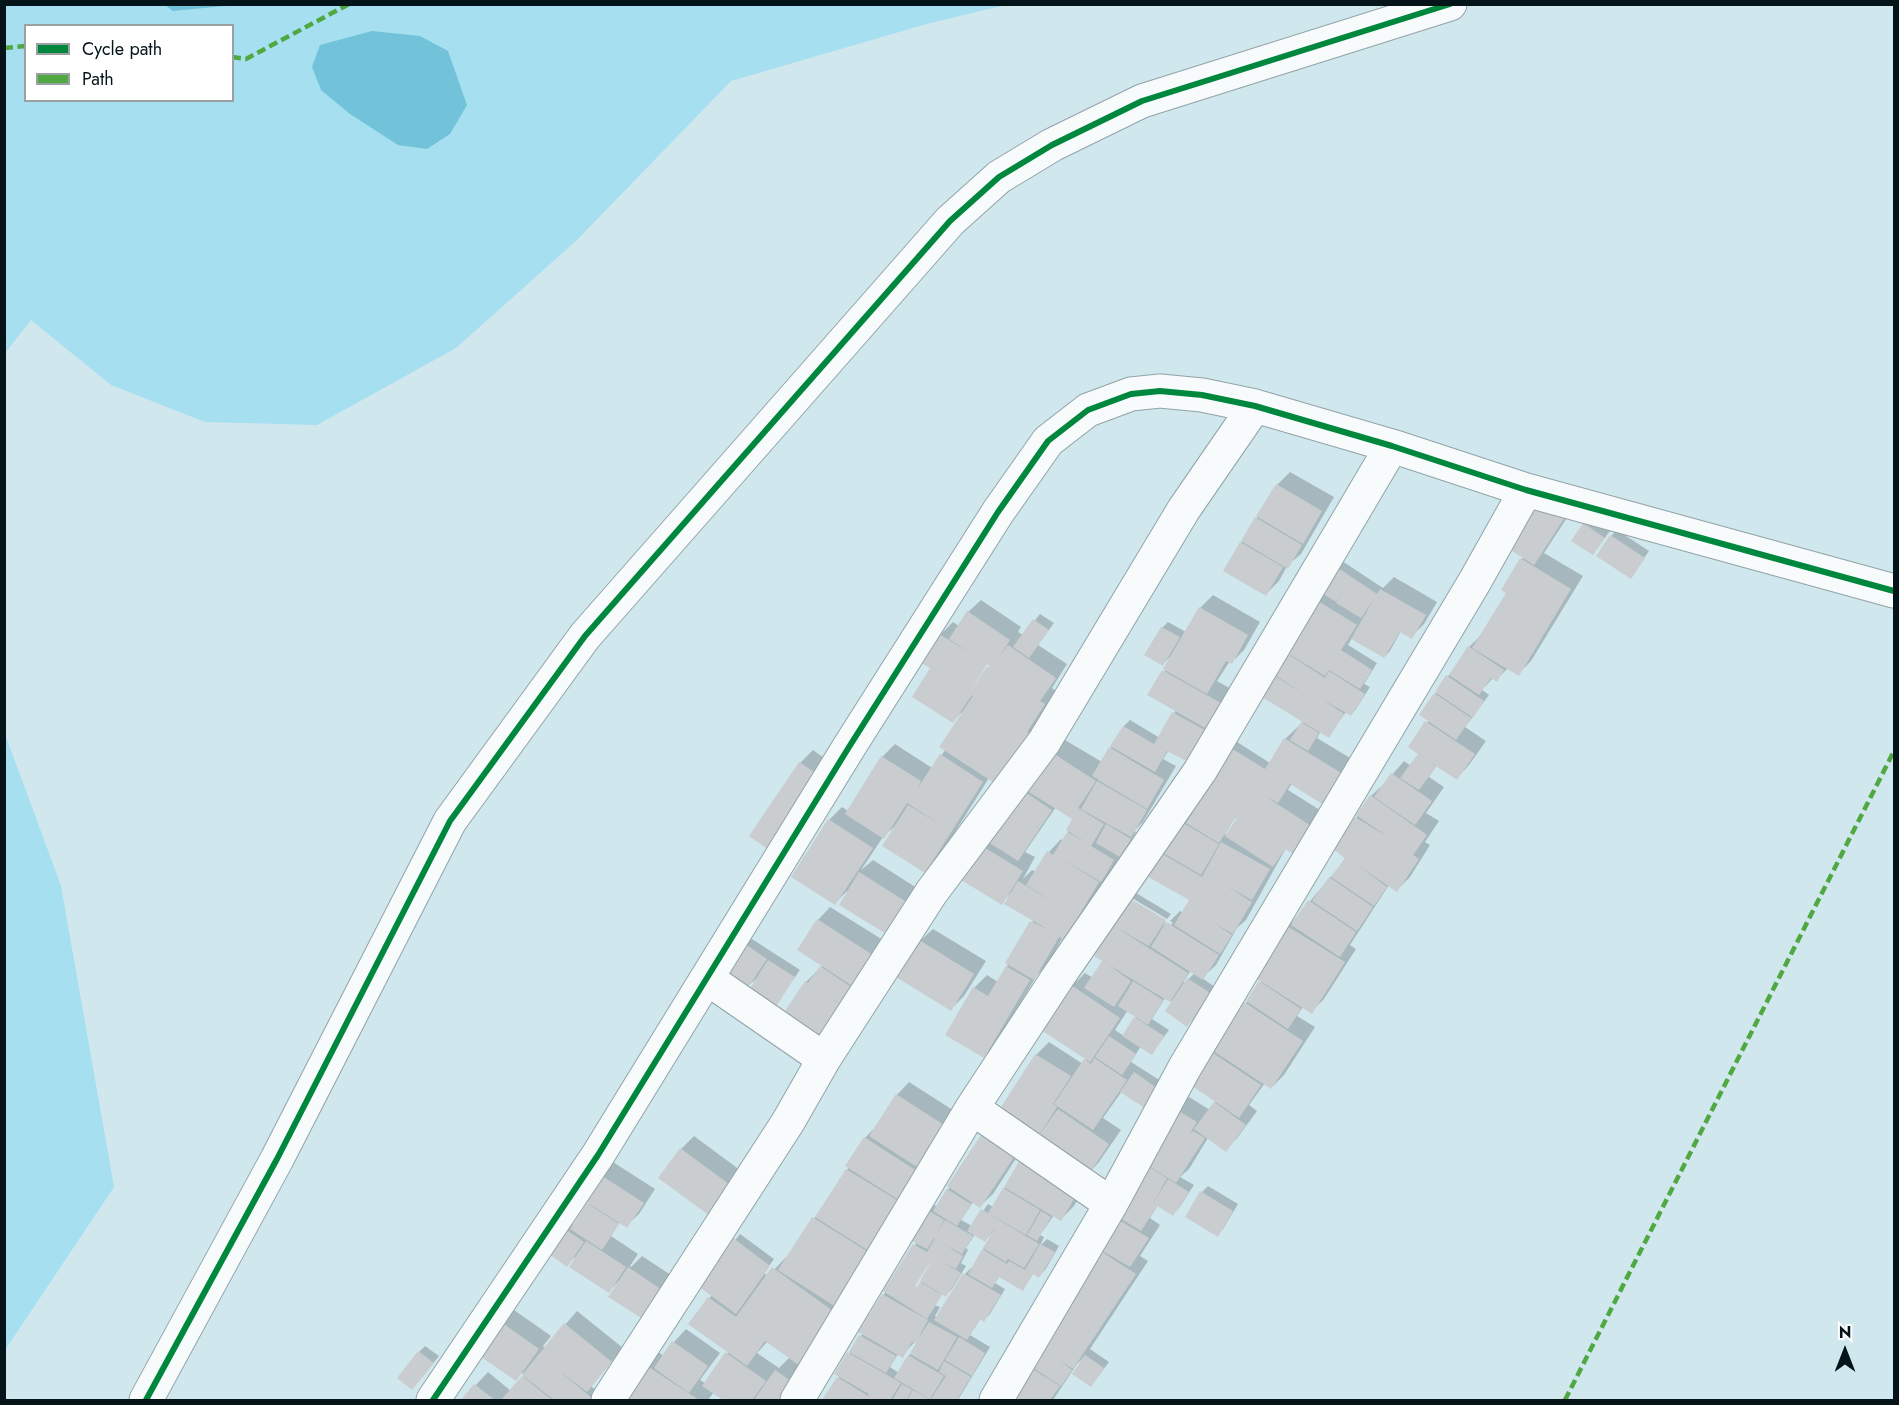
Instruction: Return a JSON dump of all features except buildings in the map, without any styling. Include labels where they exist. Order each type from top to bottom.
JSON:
[{"type":"street","points":[[146,1401],[277,1160],[450,821],[585,636],[950,221],[999,177],[1052,146],[1143,101],[1450,4]]},
{"type":"street","points":[[433,1401],[598,1155],[849,747],[998,512],[1048,441],[1088,410],[1131,394],[1160,391],[1202,394],[1255,406],[1392,446],[1526,489],[1894,591]]},
{"type":"street","points":[[608,1401],[788,1122],[824,1059],[931,893],[1044,742],[1184,509],[1255,406]]},
{"type":"street","points":[[797,1401],[972,1108],[1058,977],[1200,771],[1392,446]]},
{"type":"street","points":[[996,1401],[1111,1204],[1185,1067],[1475,581],[1526,489]]},
{"type":"street","points":[[708,979],[824,1059]]},
{"type":"street","points":[[972,1108],[1111,1204]]},
{"type":"shaded area","points":[[5,5],[1006,5],[930,23],[731,81],[577,240],[456,348],[317,425],[205,422],[111,385],[31,320],[5,353]]},
{"type":"shaded area","points":[[165,5],[236,5],[173,11]]},
{"type":"shaded area","points":[[372,31],[420,36],[448,51],[467,105],[450,134],[427,149],[398,145],[350,114],[321,90],[312,67],[320,45]]},
{"type":"shaded area","points":[[5,734],[61,886],[114,1187],[5,1350]]},
{"type":"marked path","points":[[234,57],[246,59],[349,4]]},
{"type":"marked path","points":[[4,48],[24,46]]},
{"type":"marked path","points":[[1565,1400],[1894,751]]},
{"type":"cycle path","points":[[146,1400],[277,1159],[450,821],[585,636],[950,221],[999,177],[1052,145],[1142,101],[1450,4]]},
{"type":"cycle path","points":[[433,1400],[598,1155],[849,747],[998,512],[1048,441],[1088,410],[1131,394],[1160,391],[1202,395],[1255,406],[1392,446],[1526,490],[1894,591]]}]
